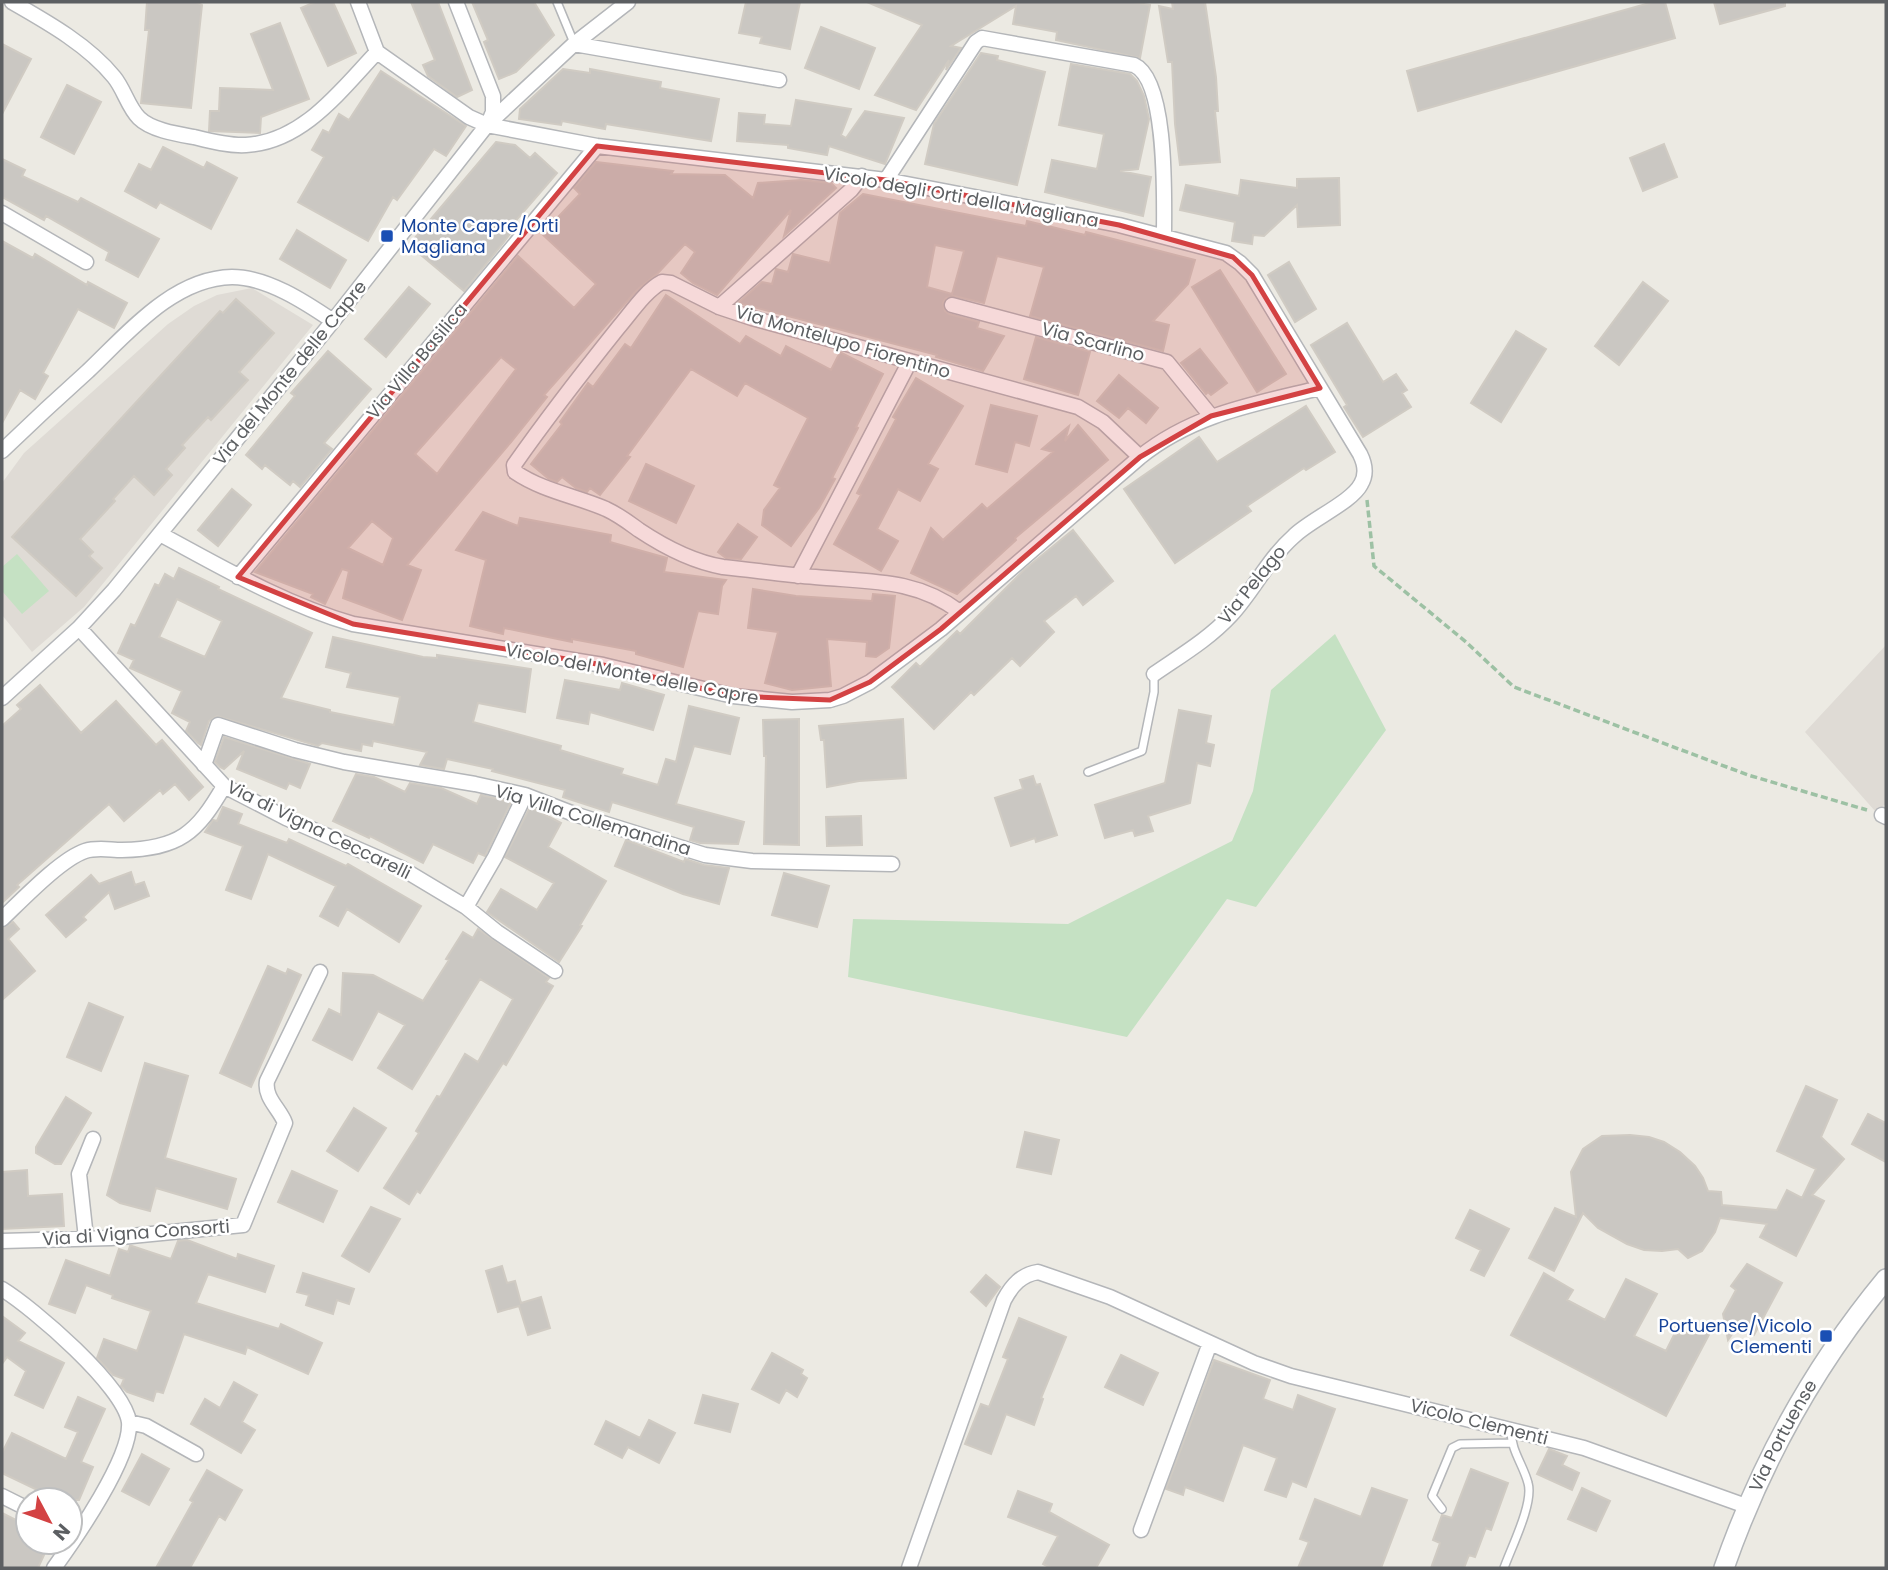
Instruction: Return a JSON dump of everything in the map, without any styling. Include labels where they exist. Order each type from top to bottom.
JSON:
[{"type":"main road","name":"Via Portuense","points":[[1724,1568],[1746,1506],[1800,1399],[1840,1338],[1886,1279]]},
{"type":"street","points":[[12,2],[100,61],[115,78],[140,120],[169,132],[228,144],[259,143],[292,132],[318,113],[377,52],[358,2]]},
{"type":"street","points":[[456,2],[493,96],[493,112],[488,125]]},
{"type":"street","name":"Via del Monte delle Capre","points":[[2,698],[79,628],[160,534],[488,125],[574,44],[628,2]]},
{"type":"street","points":[[886,180],[976,42],[982,38],[1134,65],[1140,67],[1149,78],[1157,104],[1164,190],[1164,236]]},
{"type":"street","points":[[574,44],[779,80]]},
{"type":"street","name":"Vicolo degli Orti della Magliana","points":[[377,52],[469,117],[488,125],[597,146],[886,180],[1164,236],[1226,253],[1247,269],[1278,315],[1320,388]]},
{"type":"street","name":"Via Villa Basilica","points":[[238,577],[597,146]]},
{"type":"street","points":[[719,307],[851,190],[862,176]]},
{"type":"street","points":[[2,213],[86,262]]},
{"type":"street","points":[[2,451],[147,315],[196,285],[220,278],[252,280],[307,304],[333,321]]},
{"type":"street","name":"Via Montelupo Fiorentino","points":[[960,612],[934,595],[912,587],[798,576],[703,562],[663,543],[621,516],[531,483],[513,469],[514,465],[568,389],[636,307],[662,282],[671,283],[719,307],[752,318],[1078,407],[1103,422],[1140,457]]},
{"type":"street","name":"Via Scarlino","points":[[951,305],[1167,362],[1211,416]]},
{"type":"street","points":[[798,576],[910,361]]},
{"type":"street","points":[[1320,388],[1363,459],[1365,477]]},
{"type":"street","name":"Vicolo del Monte delle Capre","points":[[160,534],[238,577],[298,605],[354,624],[603,665],[733,696],[792,702],[830,700],[858,689],[917,647],[1169,435],[1211,416],[1320,388]]},
{"type":"street","name":"Via Pelago","points":[[1154,674],[1200,643],[1229,617],[1284,546],[1302,528],[1355,493],[1365,477]]},
{"type":"street","name":"Via di Vigna Ceccarelli","points":[[79,628],[224,786],[286,818],[401,868],[466,907],[497,932],[555,971]]},
{"type":"street","name":"Via Villa Collemandina","points":[[204,765],[218,725],[295,750],[344,762],[525,795],[574,814],[713,856],[752,861],[892,864]]},
{"type":"street","points":[[2,919],[70,859],[84,851],[94,848],[138,850],[183,838],[209,810],[224,786]]},
{"type":"street","points":[[466,907],[495,857],[525,795]]},
{"type":"street","name":"Via di Vigna Consorti","points":[[2,1241],[86,1238],[243,1225],[284,1130],[284,1119],[268,1095],[267,1082],[320,972]]},
{"type":"street","points":[[86,1238],[79,1174],[93,1139]]},
{"type":"street","name":"Vicolo Clementi","points":[[909,1568],[999,1313],[1008,1293],[1023,1276],[1038,1272],[1110,1297],[1254,1363],[1291,1376],[1511,1437],[1584,1448],[1746,1506]]},
{"type":"street","points":[[2,1289],[59,1335],[92,1367],[120,1400],[129,1422],[119,1459],[84,1515]]},
{"type":"street","points":[[1141,1530],[1210,1343]]},
{"type":"street","points":[[129,1422],[146,1426],[196,1454]]},
{"type":"lane","points":[[557,2],[574,44]]},
{"type":"lane","points":[[1088,772],[1142,751],[1154,692],[1154,674]]},
{"type":"lane","points":[[1442,1509],[1432,1496],[1452,1448],[1460,1444],[1511,1437],[1529,1485],[1528,1502],[1504,1568]]},
{"type":"path","points":[[1365,477],[1374,566],[1466,642],[1514,687],[1748,775],[1884,816]]},
{"type":"highlighted area","points":[[597,146],[886,180],[1119,225],[1233,257],[1252,275],[1320,388],[1211,416],[1140,457],[941,629],[870,682],[830,700],[733,696],[603,665],[353,624],[238,577]]},
{"type":"shaded area","points":[[252,288],[313,325],[84,607],[32,652],[2,615],[2,483],[24,453],[168,324],[194,306],[217,295]]},
{"type":"shaded area","points":[[1886,645],[1886,804],[1875,811],[1805,732]]},
{"type":"green space","points":[[17,554],[49,591],[22,614],[2,591],[2,567]]},
{"type":"green space","points":[[1335,634],[1386,730],[1256,907],[1227,899],[1127,1037],[848,977],[853,919],[1068,924],[1232,841],[1253,791],[1271,690]]},
{"type":"building","points":[[147,2],[196,2],[202,5],[191,108],[141,103],[149,30],[145,30]]},
{"type":"building","points":[[315,2],[333,2],[356,53],[328,66],[301,8]]},
{"type":"building","points":[[411,2],[438,2],[472,90],[457,97],[428,76],[423,65],[435,60]]},
{"type":"building","points":[[472,2],[534,2],[554,35],[516,72],[499,79],[484,42],[488,40]]},
{"type":"building","points":[[746,2],[800,2],[790,49],[760,43],[762,37],[739,33]]},
{"type":"building","points":[[867,2],[1133,2],[1150,5],[1140,58],[1056,40],[1057,32],[1013,24],[1016,6],[951,46],[961,48],[946,70],[949,60],[916,110],[875,95],[922,25]]},
{"type":"building","points":[[1172,2],[1205,2],[1216,77],[1218,111],[1215,111],[1220,162],[1180,165],[1172,62],[1168,62],[1159,6],[1173,9]]},
{"type":"building","points":[[1653,2],[1665,2],[1675,38],[1418,111],[1407,71]]},
{"type":"building","points":[[1714,2],[1785,2],[1785,6],[1720,24]]},
{"type":"building","points":[[280,23],[309,99],[261,117],[260,133],[209,131],[210,111],[219,111],[220,88],[273,90],[251,34]]},
{"type":"building","points":[[821,27],[875,48],[859,89],[805,68]]},
{"type":"building","points":[[2,44],[31,59],[2,114]]},
{"type":"building","points":[[981,53],[998,56],[997,60],[1045,72],[1017,185],[925,164],[934,124]]},
{"type":"building","points":[[1071,64],[1130,74],[1137,81],[1144,96],[1149,119],[1138,169],[1120,171],[1151,177],[1143,216],[1045,192],[1052,160],[1097,169],[1104,134],[1059,125]]},
{"type":"building","points":[[563,69],[590,73],[590,69],[661,82],[660,88],[719,99],[711,141],[606,124],[605,129],[562,121],[561,125],[519,119],[520,109]]},
{"type":"building","points":[[381,71],[466,126],[446,156],[434,149],[397,200],[393,197],[368,241],[298,202],[324,157],[312,150],[323,130],[329,133],[339,114],[349,120]]},
{"type":"building","points":[[67,85],[101,102],[74,154],[41,137]]},
{"type":"building","points":[[796,100],[851,109],[841,135],[846,138],[865,111],[904,118],[885,164],[829,146],[827,155],[788,148],[788,145],[737,141],[739,113],[765,115],[764,124],[791,126]]},
{"type":"building","points":[[496,142],[515,145],[530,158],[535,153],[557,173],[512,225],[515,227],[464,291],[409,245]]},
{"type":"building","points":[[1664,144],[1677,177],[1643,191],[1630,158]]},
{"type":"building","points":[[163,147],[204,168],[207,162],[237,178],[211,229],[160,202],[156,208],[125,191],[139,164],[151,170]]},
{"type":"building","points":[[2,159],[25,170],[22,176],[78,202],[81,198],[159,239],[138,277],[106,260],[109,252],[46,216],[44,220],[2,197]]},
{"type":"building","points":[[596,162],[673,171],[671,174],[725,175],[753,198],[758,183],[801,180],[831,183],[836,188],[784,236],[791,210],[717,295],[693,283],[681,273],[695,252],[685,244],[658,273],[637,290],[544,395],[547,397],[511,442],[407,565],[421,570],[402,620],[343,598],[349,571],[342,569],[325,604],[311,597],[313,594],[255,572],[518,256],[574,308],[596,284],[542,234],[580,194],[574,188]],"holes":[[[501,357],[516,369],[437,474],[415,454]],[[372,521],[393,538],[383,565],[348,548]]]},
{"type":"building","points":[[1339,178],[1340,225],[1298,227],[1297,205],[1264,236],[1253,235],[1252,244],[1232,241],[1235,222],[1180,210],[1186,185],[1239,196],[1241,180],[1297,188],[1297,179]]},
{"type":"building","points":[[863,194],[1026,226],[1027,221],[1085,235],[1086,232],[1195,260],[1188,284],[1153,321],[1169,325],[1163,351],[1030,316],[1044,267],[997,256],[984,303],[954,296],[946,298],[943,303],[949,314],[979,322],[977,328],[1004,336],[983,371],[936,357],[937,355],[738,303],[762,282],[772,284],[776,269],[788,272],[793,254],[830,263],[840,213]],"holes":[[[935,245],[964,251],[952,294],[927,287]]]},
{"type":"building","points":[[297,230],[346,260],[330,288],[280,259]]},
{"type":"building","points":[[2,241],[33,258],[35,254],[87,285],[88,282],[127,303],[114,328],[78,309],[43,373],[48,376],[35,399],[20,390],[2,423]]},
{"type":"building","points":[[1289,262],[1316,309],[1295,322],[1268,275]]},
{"type":"building","points":[[1220,270],[1286,374],[1257,392],[1192,287]]},
{"type":"building","points":[[1643,282],[1668,301],[1619,365],[1595,346]]},
{"type":"building","points":[[409,287],[430,304],[386,357],[365,339]]},
{"type":"building","points":[[666,295],[740,344],[746,336],[781,356],[786,346],[831,370],[840,352],[883,374],[832,478],[835,479],[819,508],[791,546],[762,525],[764,510],[780,488],[774,485],[808,418],[745,383],[737,396],[691,369],[600,495],[590,488],[587,492],[576,488],[562,477],[557,482],[549,479],[531,464],[562,424],[560,422],[588,383],[593,387],[625,344],[631,348]]},
{"type":"building","points":[[236,299],[274,333],[239,372],[248,380],[211,420],[208,417],[182,445],[185,448],[166,469],[172,475],[154,495],[134,476],[80,539],[93,552],[89,556],[102,568],[76,596],[12,537],[220,311],[223,313]]},
{"type":"building","points":[[1347,323],[1383,382],[1396,374],[1407,390],[1402,393],[1411,407],[1363,437],[1311,345]]},
{"type":"building","points":[[1516,331],[1546,349],[1501,422],[1471,403]]},
{"type":"building","points":[[1036,337],[1090,352],[1078,395],[1024,379]]},
{"type":"building","points":[[1200,349],[1227,383],[1211,395],[1208,392],[1206,394],[1181,363]]},
{"type":"building","points":[[328,351],[371,389],[324,443],[332,449],[300,487],[293,481],[290,485],[265,465],[262,469],[246,455],[295,396],[291,393]]},
{"type":"building","points":[[1119,375],[1158,408],[1146,423],[1128,408],[1119,418],[1097,401]]},
{"type":"building","points":[[916,378],[963,406],[928,464],[938,469],[920,501],[898,489],[877,529],[898,541],[881,571],[834,544],[861,495],[857,493],[896,419],[893,417]]},
{"type":"building","points":[[991,405],[1037,416],[1029,446],[1015,442],[1007,472],[976,464]]},
{"type":"building","points":[[1306,406],[1335,452],[1306,470],[1304,468],[1247,506],[1251,511],[1175,563],[1124,489],[1199,437],[1217,462]]},
{"type":"building","points":[[1078,425],[1108,460],[1015,538],[1016,540],[957,594],[911,573],[931,528],[943,540],[982,504],[987,509],[1053,452],[1042,449],[1069,426],[1065,441]]},
{"type":"building","points":[[646,464],[694,486],[676,523],[629,501]]},
{"type":"building","points":[[232,489],[251,505],[218,546],[198,530]]},
{"type":"building","points":[[483,512],[518,526],[520,518],[611,535],[610,542],[667,558],[664,572],[726,580],[722,586],[718,614],[698,611],[683,667],[636,654],[636,651],[572,639],[572,642],[504,628],[503,634],[470,626],[486,560],[456,550]]},
{"type":"building","points":[[738,524],[757,537],[741,559],[726,558],[718,552]]},
{"type":"building","points":[[1073,530],[1113,581],[1083,605],[1076,596],[1044,621],[1054,632],[1020,666],[1012,658],[974,695],[971,692],[934,729],[892,687],[916,663],[920,667],[957,631],[960,634],[1024,570]]},
{"type":"building","points":[[179,568],[312,633],[281,698],[330,712],[394,725],[400,697],[347,687],[351,673],[326,667],[333,637],[423,657],[437,658],[437,655],[531,669],[525,712],[478,703],[473,722],[561,746],[560,750],[623,769],[621,774],[658,785],[666,759],[676,762],[689,706],[739,718],[730,754],[694,746],[676,804],[744,822],[738,844],[700,843],[690,840],[694,827],[612,802],[609,812],[563,797],[565,790],[492,771],[493,769],[447,759],[444,769],[420,765],[427,752],[373,741],[372,746],[362,744],[361,751],[322,743],[318,746],[217,716],[209,721],[201,745],[186,731],[190,722],[172,713],[182,691],[130,668],[134,660],[118,653],[131,624],[135,626],[155,584],[159,586],[165,574],[174,579]],"holes":[[[177,599],[222,621],[205,657],[159,637]]]},
{"type":"building","points":[[753,589],[796,596],[872,601],[873,594],[895,596],[889,648],[876,657],[866,656],[867,642],[827,639],[831,686],[792,690],[765,683],[778,632],[748,628]]},
{"type":"building","points":[[565,680],[620,690],[622,683],[664,695],[653,730],[590,712],[588,724],[557,718]]},
{"type":"building","points":[[40,685],[81,733],[116,701],[156,745],[162,740],[203,787],[189,800],[175,784],[163,794],[160,790],[124,821],[109,804],[17,885],[19,887],[2,903],[2,726],[21,709],[17,705]]},
{"type":"building","points":[[1179,710],[1211,716],[1206,743],[1214,745],[1210,766],[1197,763],[1190,803],[1148,816],[1153,831],[1135,836],[1133,830],[1105,838],[1095,805],[1165,783]]},
{"type":"building","points":[[799,719],[799,845],[764,844],[766,756],[763,720]]},
{"type":"building","points":[[903,719],[906,778],[859,781],[827,787],[824,740],[821,740],[819,726]]},
{"type":"building","points":[[224,737],[310,764],[300,788],[289,783],[286,789],[237,769],[244,751],[224,769],[220,767],[215,762]]},
{"type":"building","points":[[356,774],[374,777],[405,792],[410,783],[441,788],[477,804],[481,795],[511,802],[485,856],[478,853],[473,863],[433,844],[423,863],[333,821]]},
{"type":"building","points":[[1033,776],[1036,785],[1040,784],[1057,835],[1036,842],[1035,838],[1011,846],[995,798],[1023,789],[1020,780]]},
{"type":"building","points":[[223,807],[242,814],[238,824],[287,843],[289,839],[346,866],[348,864],[421,906],[399,942],[347,909],[338,926],[320,916],[336,886],[268,854],[251,899],[226,890],[243,846],[205,832],[213,820],[217,821]]},
{"type":"building","points":[[530,807],[561,823],[548,847],[606,881],[559,962],[487,912],[501,889],[537,910],[554,883],[505,857]]},
{"type":"building","points":[[861,816],[862,845],[827,846],[826,817]]},
{"type":"building","points":[[626,840],[684,862],[685,859],[729,868],[719,904],[683,894],[615,866]]},
{"type":"building","points":[[131,872],[135,885],[144,882],[149,896],[115,909],[109,892],[83,917],[86,920],[66,937],[46,915],[91,875],[99,884]]},
{"type":"building","points":[[784,873],[829,886],[817,927],[772,915]]},
{"type":"building","points":[[13,922],[19,929],[8,939],[35,971],[2,1000],[2,928]]},
{"type":"building","points":[[478,929],[549,978],[546,982],[553,986],[506,1065],[503,1063],[420,1193],[417,1191],[409,1204],[384,1188],[419,1133],[416,1131],[437,1096],[440,1097],[465,1054],[478,1062],[513,999],[480,979],[412,1089],[378,1068],[405,1025],[378,1011],[352,1060],[313,1040],[329,1009],[341,1015],[343,973],[373,975],[423,1001],[463,932],[473,938]]},
{"type":"building","points":[[268,966],[286,974],[288,969],[301,975],[251,1087],[220,1073]]},
{"type":"building","points":[[89,1003],[123,1017],[101,1071],[67,1057]]},
{"type":"building","points":[[145,1063],[188,1076],[165,1158],[236,1179],[227,1209],[156,1188],[150,1211],[120,1203],[107,1195]]},
{"type":"building","points":[[1806,1086],[1837,1100],[1821,1137],[1844,1159],[1812,1195],[1824,1201],[1796,1256],[1760,1237],[1767,1224],[1720,1218],[1715,1232],[1702,1251],[1688,1258],[1678,1249],[1644,1250],[1627,1244],[1598,1228],[1583,1213],[1554,1271],[1529,1258],[1555,1208],[1576,1217],[1571,1172],[1583,1149],[1602,1136],[1630,1135],[1664,1142],[1695,1166],[1708,1191],[1721,1192],[1722,1205],[1777,1210],[1787,1190],[1802,1198],[1816,1169],[1777,1151]]},
{"type":"building","points":[[66,1097],[91,1113],[61,1164],[55,1164],[36,1153],[36,1147]]},
{"type":"building","points":[[354,1108],[386,1128],[358,1171],[327,1151]]},
{"type":"building","points":[[1868,1114],[1886,1123],[1886,1162],[1852,1144]]},
{"type":"building","points":[[1025,1132],[1059,1140],[1051,1174],[1017,1167]]},
{"type":"building","points":[[27,1170],[28,1196],[62,1194],[64,1226],[2,1229],[2,1172]]},
{"type":"building","points":[[292,1171],[337,1191],[323,1222],[278,1202]]},
{"type":"building","points":[[371,1207],[400,1219],[369,1272],[342,1256]]},
{"type":"building","points":[[1470,1210],[1509,1229],[1484,1276],[1471,1270],[1481,1250],[1456,1238]]},
{"type":"building","points":[[187,1240],[237,1259],[238,1254],[274,1266],[265,1292],[208,1274],[196,1303],[279,1329],[281,1324],[322,1343],[308,1374],[247,1347],[245,1354],[184,1334],[163,1393],[156,1391],[153,1401],[127,1392],[121,1386],[124,1379],[113,1375],[97,1358],[104,1339],[137,1351],[151,1311],[112,1298],[113,1295],[86,1285],[75,1313],[49,1304],[66,1260],[110,1276],[119,1249],[128,1252],[132,1246],[171,1259],[178,1241]]},
{"type":"building","points":[[1747,1264],[1782,1283],[1754,1335],[1737,1327],[1728,1340],[1723,1314],[1736,1290],[1731,1286]]},
{"type":"building","points":[[502,1266],[507,1283],[515,1281],[521,1303],[541,1297],[550,1328],[528,1335],[519,1306],[498,1312],[486,1271]]},
{"type":"building","points":[[303,1273],[354,1289],[349,1304],[337,1300],[333,1314],[306,1305],[309,1295],[297,1292]]},
{"type":"building","points":[[1544,1273],[1573,1290],[1567,1300],[1605,1320],[1626,1279],[1657,1294],[1634,1336],[1666,1351],[1674,1335],[1712,1329],[1666,1416],[1511,1335]]},
{"type":"building","points":[[986,1275],[1000,1287],[986,1306],[971,1292]]},
{"type":"building","points":[[2,1316],[25,1333],[18,1341],[64,1363],[43,1408],[15,1395],[26,1371],[7,1357],[2,1364]]},
{"type":"building","points":[[1019,1318],[1066,1337],[1041,1398],[1043,1399],[1034,1425],[1006,1414],[991,1454],[965,1444],[981,1404],[989,1407],[1008,1359],[1003,1357]]},
{"type":"building","points":[[772,1353],[803,1370],[801,1374],[807,1378],[797,1397],[786,1390],[779,1403],[752,1389]]},
{"type":"building","points":[[1121,1355],[1158,1373],[1143,1405],[1105,1387]]},
{"type":"building","points":[[1214,1360],[1270,1380],[1263,1399],[1293,1410],[1298,1395],[1335,1409],[1306,1487],[1292,1481],[1286,1497],[1265,1490],[1277,1458],[1243,1445],[1223,1501],[1185,1487],[1183,1495],[1166,1489]]},
{"type":"building","points":[[234,1382],[257,1395],[242,1422],[255,1430],[241,1453],[191,1424],[205,1399],[220,1408]]},
{"type":"building","points":[[703,1395],[738,1404],[730,1432],[695,1423]]},
{"type":"building","points":[[78,1397],[105,1409],[81,1462],[93,1467],[84,1488],[84,1486],[29,1486],[2,1473],[2,1453],[12,1433],[66,1459],[78,1432],[65,1427]]},
{"type":"building","points":[[649,1420],[675,1433],[659,1463],[628,1447],[622,1458],[595,1444],[606,1421],[640,1438]]},
{"type":"building","points":[[1549,1449],[1567,1456],[1562,1465],[1579,1473],[1572,1490],[1537,1474]]},
{"type":"building","points":[[142,1454],[169,1469],[149,1505],[122,1491]]},
{"type":"building","points":[[1471,1469],[1508,1483],[1491,1530],[1486,1528],[1475,1557],[1469,1555],[1464,1568],[1431,1568],[1440,1543],[1433,1540],[1442,1515],[1452,1518]]},
{"type":"building","points":[[207,1470],[242,1490],[225,1520],[219,1516],[190,1568],[156,1568],[193,1502],[190,1500]]},
{"type":"building","points":[[1372,1488],[1407,1500],[1381,1568],[1298,1568],[1309,1542],[1300,1539],[1315,1499],[1361,1517]]},
{"type":"building","points":[[1582,1488],[1610,1501],[1596,1531],[1568,1519]]},
{"type":"building","points":[[1018,1491],[1052,1504],[1049,1512],[1109,1545],[1096,1568],[1051,1568],[1043,1564],[1058,1536],[1008,1517]]},
{"type":"building","points":[[2,1513],[14,1519],[14,1556],[44,1556],[38,1568],[2,1568]]},
{"type":"place","name":"Monte Capre/Orti Magliana","points":[[387,236]]},
{"type":"place","name":"Portuense/Vicolo Clementi","points":[[1826,1336]]}]
